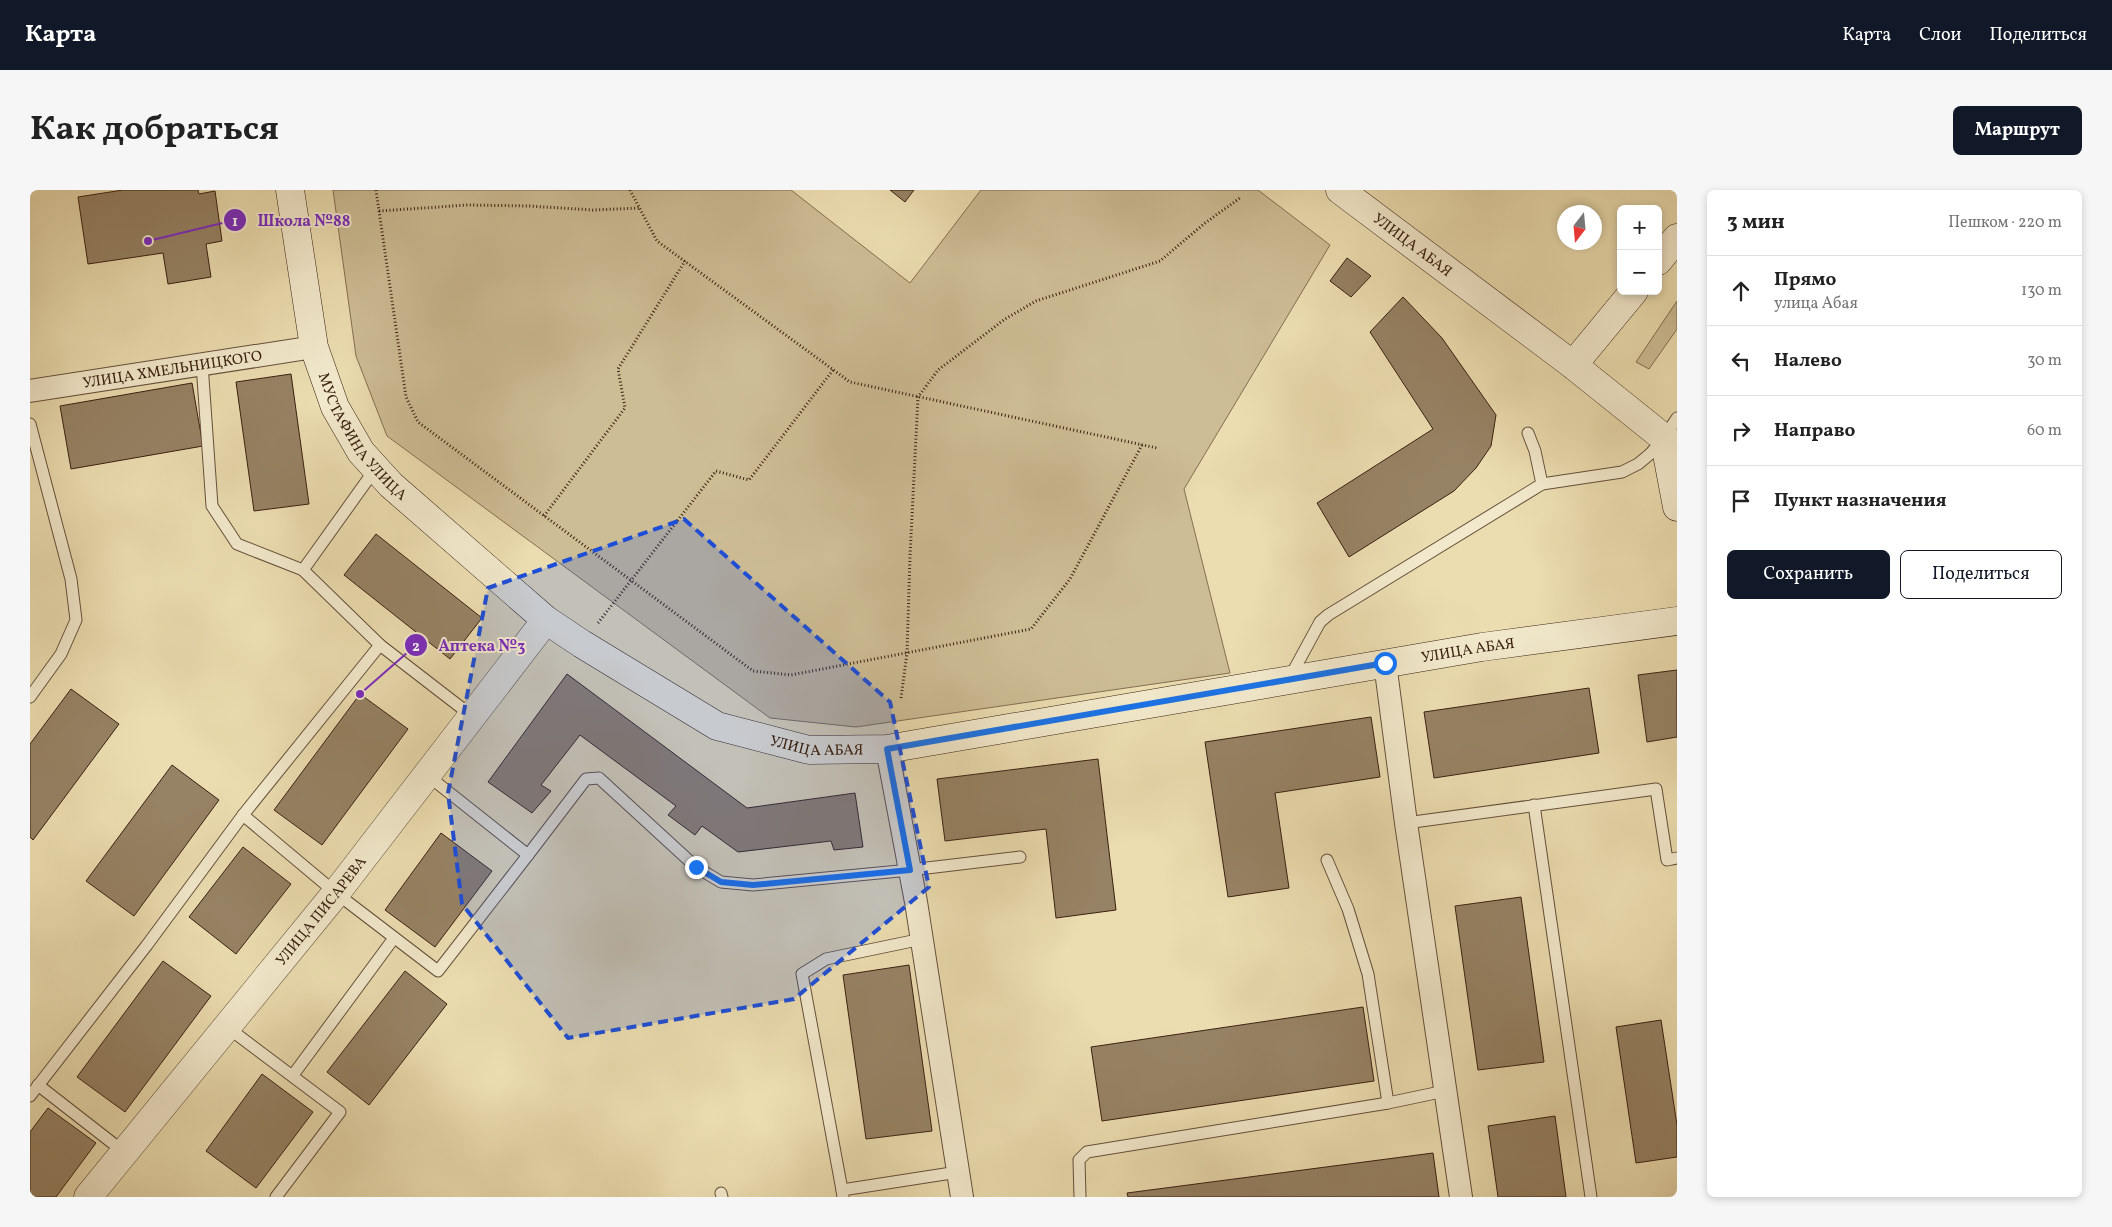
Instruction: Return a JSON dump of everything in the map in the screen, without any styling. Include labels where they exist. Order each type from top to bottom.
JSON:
[{"type":"main road","name":"МУСТАФИНА УЛИЦА","points":[[290,190],[314,348],[336,408],[361,452],[391,485],[546,620]]},
{"type":"main road","name":"УЛИЦА АБАЯ","points":[[1340,190],[1573,365],[1673,434]]},
{"type":"main road","points":[[1662,256],[1677,238]]},
{"type":"main road","points":[[1573,365],[1631,295]]},
{"type":"main road","points":[[1673,434],[1677,507]]},
{"type":"main road","name":"УЛИЦА АБАЯ","points":[[546,620],[717,726],[809,750],[887,749],[1482,647],[1677,620]]},
{"type":"main road","name":"УЛИЦА ПИСАРЕВА","points":[[88,1197],[336,893],[546,620]]},
{"type":"street","name":"УЛИЦА ХМЕЛЬНИЦКОГО","points":[[30,391],[314,348]]},
{"type":"street","points":[[1385,663],[1406,823],[1461,1197]]},
{"type":"street","points":[[887,749],[922,939],[962,1197]]},
{"type":"lane","points":[[202,364],[212,506],[237,544],[303,570],[380,644],[472,716]]},
{"type":"lane","points":[[30,424],[70,579],[76,620],[62,654],[30,697]]},
{"type":"lane","points":[[1528,433],[1535,451],[1542,484]]},
{"type":"lane","points":[[1288,680],[1320,622],[1328,614],[1542,484],[1622,472],[1644,459],[1673,434]]},
{"type":"lane","points":[[303,570],[376,468]]},
{"type":"lane","points":[[30,1096],[148,945],[242,815],[380,644]]},
{"type":"lane","points":[[427,775],[528,855]]},
{"type":"lane","points":[[242,815],[336,893],[438,971],[586,779],[599,778],[696,867],[721,882],[753,885],[1020,857]]},
{"type":"lane","points":[[1406,823],[1656,789],[1667,860],[1677,858]]},
{"type":"lane","points":[[1534,805],[1591,1197]]},
{"type":"lane","points":[[1327,860],[1348,909],[1368,974],[1388,1103]]},
{"type":"lane","points":[[293,1075],[394,938]]},
{"type":"lane","points":[[922,939],[826,959],[802,974],[843,1194],[958,1172]]},
{"type":"lane","points":[[227,1026],[340,1112],[276,1197]]},
{"type":"lane","points":[[38,1085],[124,1152]]},
{"type":"lane","points":[[1080,1197],[1079,1160],[1087,1152],[1388,1103],[1445,1091]]},
{"type":"path","points":[[376,190],[406,397],[418,422],[754,671],[792,674],[1031,629],[1070,579],[1142,445]]},
{"type":"path","points":[[630,190],[657,241],[850,382],[1157,448]]},
{"type":"path","points":[[901,698],[907,653],[918,397],[938,370],[1005,319],[1036,301],[1160,261],[1205,223],[1240,198]]},
{"type":"path","points":[[379,211],[468,205],[594,210],[640,208]]},
{"type":"path","points":[[544,516],[625,408],[618,369],[685,261]]},
{"type":"path","points":[[582,644],[716,470],[749,480],[833,370]]},
{"type":"highlighted area","points":[[684,519],[890,702],[929,887],[794,999],[568,1038],[462,904],[448,793],[488,588]]},
{"type":"shaded area","points":[[333,190],[791,190],[910,283],[981,190],[1258,190],[1330,245],[1184,489],[1230,673],[856,727],[770,718],[387,436],[356,356]]},
{"type":"shaded area","points":[[1677,301],[1677,329],[1649,369],[1636,362]]},
{"type":"building","points":[[123,190],[198,190],[199,194],[215,191],[222,241],[206,244],[211,277],[168,284],[163,253],[88,264],[78,197]]},
{"type":"building","points":[[890,190],[914,190],[905,202]]},
{"type":"building","points":[[1347,258],[1371,276],[1351,297],[1330,281]]},
{"type":"building","points":[[1403,297],[1442,338],[1496,415],[1491,446],[1476,468],[1454,491],[1349,557],[1317,503],[1433,429],[1370,332]]},
{"type":"building","points":[[291,374],[309,504],[254,511],[236,382]]},
{"type":"building","points":[[192,383],[203,446],[71,469],[60,406]]},
{"type":"building","points":[[376,534],[482,618],[450,659],[344,575]]},
{"type":"building","points":[[1677,670],[1677,737],[1647,742],[1638,675]]},
{"type":"building","points":[[567,674],[747,808],[855,793],[863,847],[834,850],[831,841],[738,852],[702,826],[695,835],[668,815],[676,806],[580,735],[541,785],[551,791],[532,813],[488,782]]},
{"type":"building","points":[[1589,688],[1599,753],[1434,778],[1424,712]]},
{"type":"building","points":[[71,689],[119,724],[33,840],[30,837],[30,744]]},
{"type":"building","points":[[360,694],[408,729],[322,845],[274,810]]},
{"type":"building","points":[[1371,717],[1380,777],[1275,793],[1289,888],[1228,897],[1205,742]]},
{"type":"building","points":[[1098,759],[1116,910],[1056,918],[1046,829],[945,841],[937,779]]},
{"type":"building","points":[[172,765],[219,800],[134,916],[86,881]]},
{"type":"building","points":[[441,833],[492,871],[435,947],[385,910]]},
{"type":"building","points":[[243,847],[291,884],[236,954],[189,917]]},
{"type":"building","points":[[1521,897],[1544,1062],[1478,1070],[1455,906]]},
{"type":"building","points":[[163,961],[211,996],[125,1112],[77,1077]]},
{"type":"building","points":[[909,965],[932,1131],[866,1139],[843,975]]},
{"type":"building","points":[[405,971],[447,1004],[369,1105],[327,1072]]},
{"type":"building","points":[[1363,1007],[1374,1081],[1102,1121],[1091,1047]]},
{"type":"building","points":[[1661,1020],[1677,1125],[1677,1157],[1636,1163],[1616,1027]]},
{"type":"building","points":[[262,1074],[313,1112],[256,1188],[206,1151]]},
{"type":"building","points":[[48,1108],[96,1143],[56,1197],[30,1197],[30,1132]]},
{"type":"building","points":[[1555,1116],[1566,1197],[1498,1197],[1488,1126]]},
{"type":"building","points":[[1433,1153],[1439,1197],[1128,1197],[1127,1193]]},
{"type":"place","name":"Школа №88","points":[[148,241]]},
{"type":"place","name":"Аптека №3","points":[[360,694]]},
{"type":"route","points":[[696,867],[721,882],[753,885],[910,870],[887,749],[1385,663]]}]
